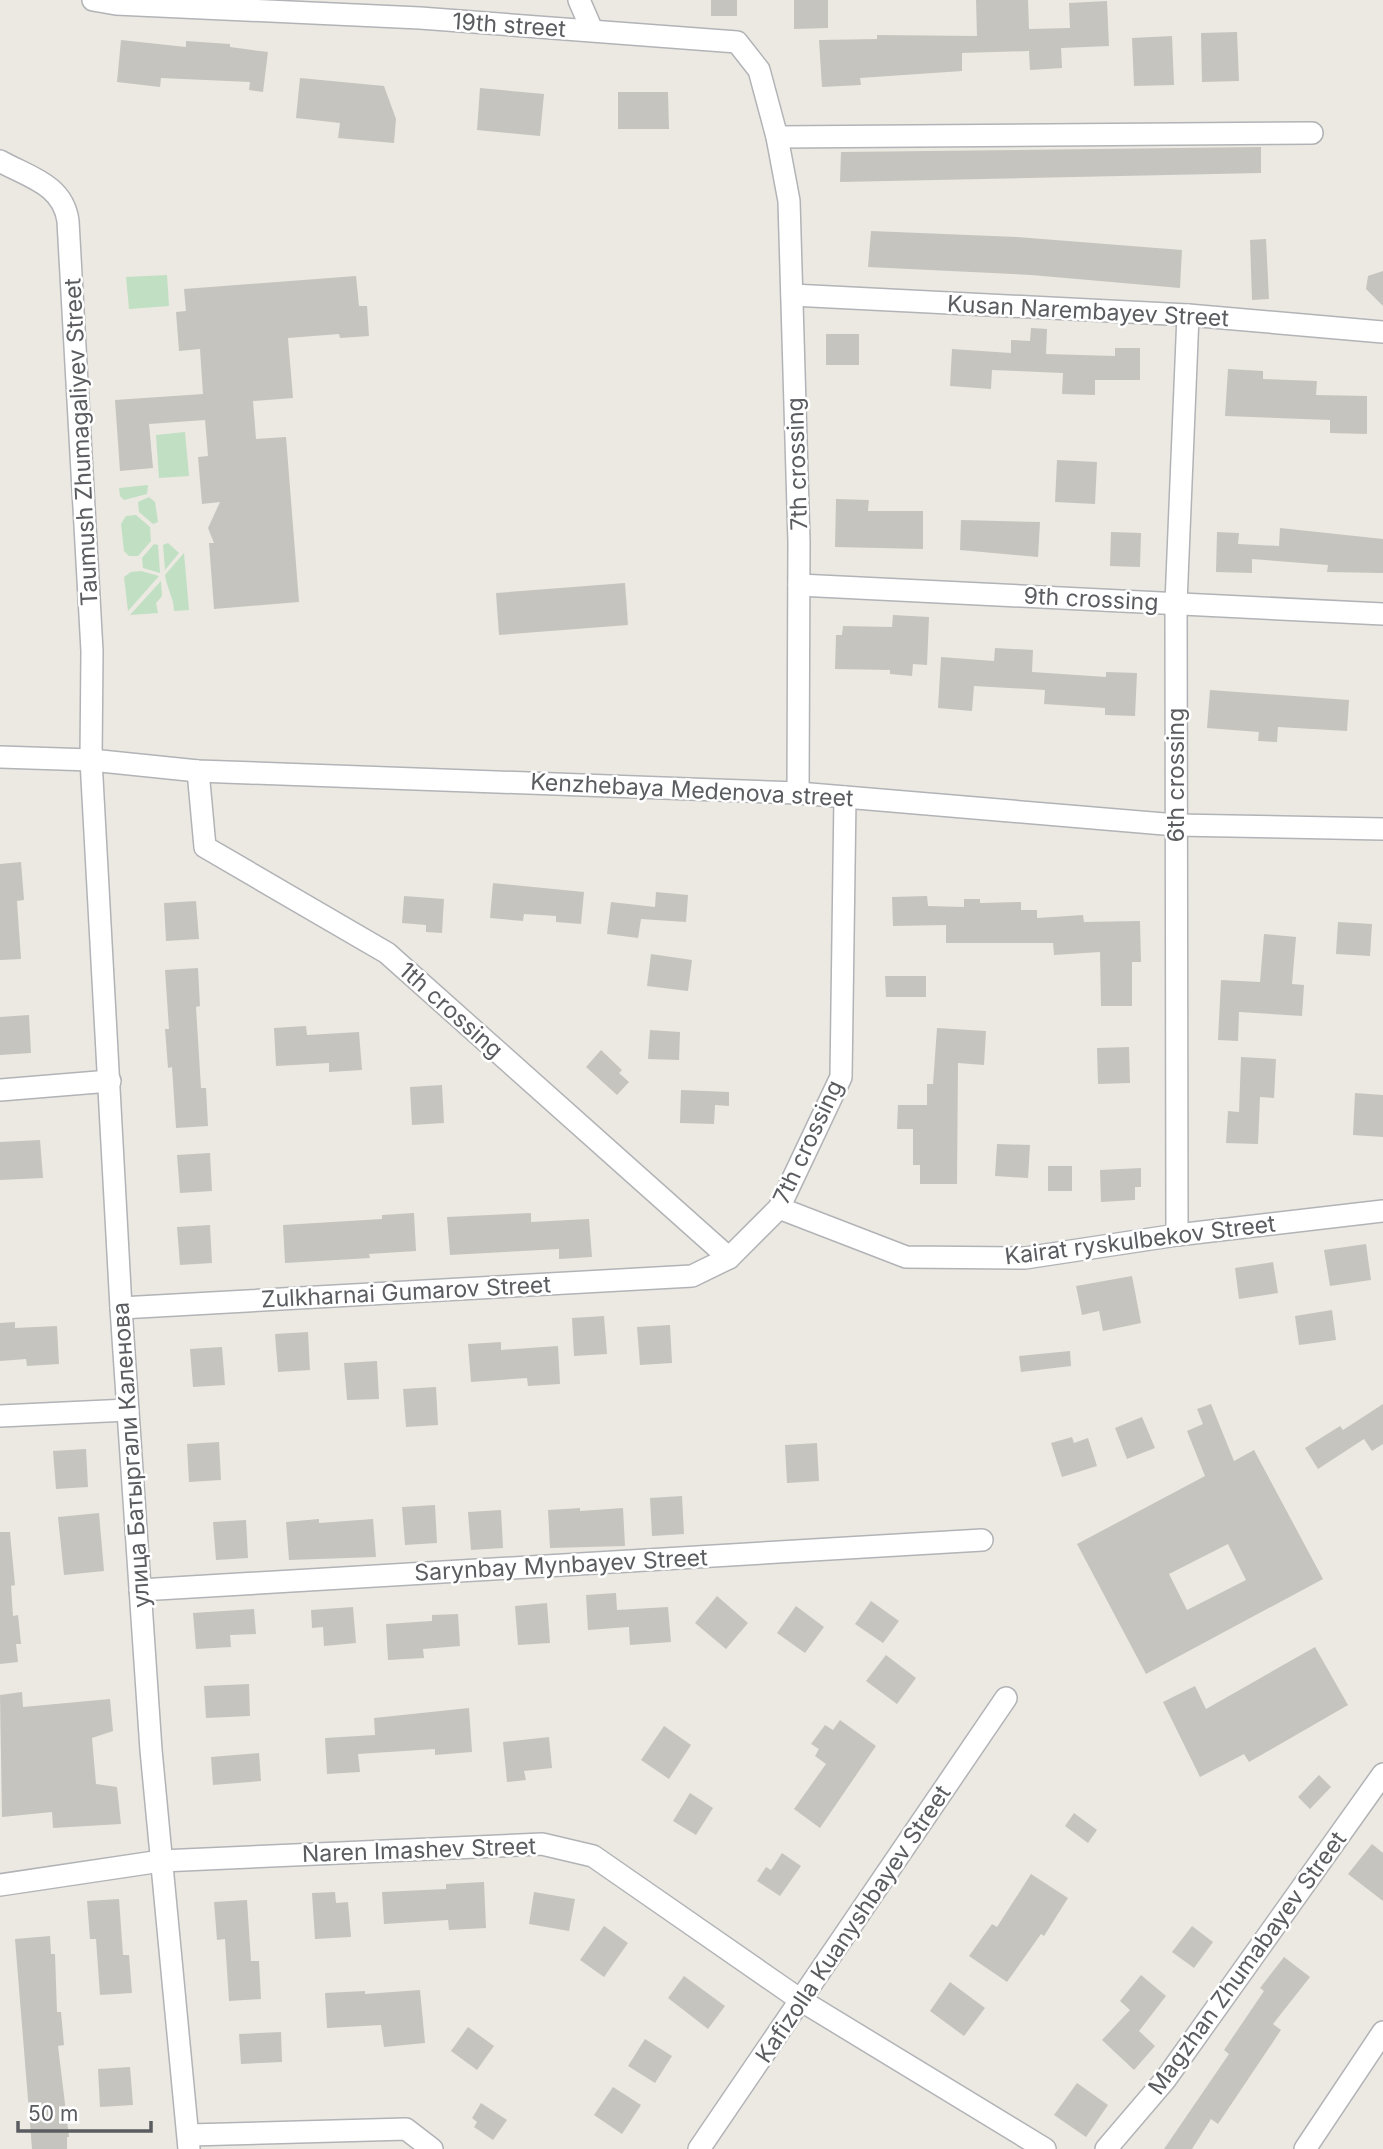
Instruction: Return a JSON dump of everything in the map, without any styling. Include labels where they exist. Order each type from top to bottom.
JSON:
[{"type":"street","name":"19th street","points":[[93,0],[116,5],[420,18],[737,42],[759,70],[777,136]]},
{"type":"street","points":[[579,0],[592,30]]},
{"type":"street","points":[[777,136],[1312,133]]},
{"type":"street","name":"7th crossing","points":[[777,136],[789,201],[799,585],[798,793]]},
{"type":"street","name":"Taumush Zhumagaliyev Street","points":[[0,161],[47,183],[67,212],[92,651],[91,760]]},
{"type":"street","name":"Kusan Narembayev Street","points":[[792,295],[1188,315],[1383,332]]},
{"type":"street","name":"6th crossing","points":[[1177,1235],[1176,603],[1188,315]]},
{"type":"street","name":"9th crossing","points":[[799,585],[1383,614]]},
{"type":"street","name":"Kenzhebaya Medenova street","points":[[0,757],[91,760],[198,771],[798,793],[1176,825],[1383,829]]},
{"type":"street","name":"улица Батыргали Каленова","points":[[91,760],[121,1308],[140,1590],[161,1861],[189,2142]]},
{"type":"street","name":"1th crossing","points":[[198,771],[205,847],[387,953],[729,1258]]},
{"type":"street","name":"7th crossing","points":[[692,1276],[729,1258],[779,1208],[841,1077],[845,797]]},
{"type":"street","points":[[0,1090],[110,1082]]},
{"type":"street","name":"Kairat ryskulbekov Street","points":[[779,1208],[906,1257],[1025,1258],[1177,1235],[1383,1211]]},
{"type":"street","name":"Zulkharnai Gumarov Street","points":[[121,1308],[692,1276]]},
{"type":"street","points":[[0,1416],[128,1410]]},
{"type":"street","name":"Sarynbay Mynbayev Street","points":[[140,1590],[982,1540]]},
{"type":"street","name":"Kafizolla Kuanyshbayev Street","points":[[699,2149],[1006,1698]]},
{"type":"street","name":"Magzhan Zhumabayev Street","points":[[1106,2149],[1165,2080],[1383,1774]]},
{"type":"street","name":"Naren Imashev Street","points":[[0,1885],[161,1861],[542,1844],[593,1856],[802,2001],[1045,2149]]},
{"type":"street","points":[[1306,2149],[1383,2032]]},
{"type":"street","points":[[189,2142],[407,2129],[432,2149]]},
{"type":"green space","points":[[167,275],[169,306],[129,309],[126,277]]},
{"type":"green space","points":[[185,432],[189,476],[159,478],[156,435]]},
{"type":"green space","points":[[148,485],[147,494],[124,500],[120,496],[119,488]]},
{"type":"green space","points":[[149,497],[155,502],[158,522],[153,524],[139,512],[138,502]]},
{"type":"green space","points":[[136,515],[150,527],[151,541],[138,556],[129,556],[124,551],[121,524],[126,516]]},
{"type":"green space","points":[[168,543],[179,553],[165,570],[163,545]]},
{"type":"green space","points":[[154,544],[158,545],[160,573],[143,568],[142,558]]},
{"type":"green space","points":[[184,553],[189,610],[174,611],[165,575]]},
{"type":"green space","points":[[141,571],[159,576],[128,611],[124,577],[131,572]]},
{"type":"green space","points":[[161,581],[162,596],[156,603],[158,613],[130,615]]},
{"type":"building","points":[[711,0],[737,0],[737,16],[711,16]]},
{"type":"building","points":[[794,0],[828,0],[828,28],[794,29]]},
{"type":"building","points":[[976,0],[1028,0],[1029,29],[1070,28],[1069,3],[1107,1],[1109,46],[1061,48],[1062,68],[1030,70],[1029,51],[962,53],[962,71],[860,78],[861,85],[822,87],[819,40],[877,39],[877,35],[977,36]]},
{"type":"building","points":[[1237,32],[1239,81],[1202,82],[1201,33]]},
{"type":"building","points":[[1172,36],[1174,85],[1134,86],[1132,38]]},
{"type":"building","points":[[121,40],[186,47],[186,41],[230,44],[230,47],[268,52],[263,92],[249,90],[250,82],[161,78],[160,87],[117,82]]},
{"type":"building","points":[[300,78],[384,86],[396,119],[394,143],[338,138],[340,123],[296,118]]},
{"type":"building","points":[[480,88],[544,94],[540,136],[477,130]]},
{"type":"building","points":[[618,92],[668,92],[669,129],[618,129]]},
{"type":"building","points":[[1261,147],[1261,173],[840,182],[841,152]]},
{"type":"building","points":[[871,231],[1017,237],[1182,250],[1180,288],[1031,275],[868,267]]},
{"type":"building","points":[[1266,239],[1269,299],[1252,300],[1250,240]]},
{"type":"building","points":[[1383,271],[1383,306],[1366,289],[1368,276]]},
{"type":"building","points":[[356,276],[359,306],[367,306],[369,336],[340,338],[339,334],[288,338],[293,398],[253,401],[256,439],[286,437],[299,602],[214,609],[209,543],[214,543],[208,528],[220,502],[202,504],[198,457],[208,456],[205,420],[149,424],[153,468],[120,471],[115,400],[203,394],[200,349],[179,351],[176,312],[186,311],[184,289]]},
{"type":"building","points":[[1031,328],[1047,329],[1046,354],[1115,356],[1115,348],[1140,348],[1140,380],[1095,380],[1095,395],[1062,394],[1063,373],[992,370],[991,389],[950,386],[952,349],[1011,353],[1011,340],[1030,341]]},
{"type":"building","points":[[826,334],[859,334],[859,365],[826,365]]},
{"type":"building","points":[[1228,369],[1263,371],[1263,379],[1317,381],[1316,395],[1367,396],[1367,434],[1330,433],[1330,420],[1225,416]]},
{"type":"building","points":[[1057,460],[1097,462],[1095,504],[1055,502]]},
{"type":"building","points":[[836,499],[869,500],[868,511],[923,511],[923,549],[835,547]]},
{"type":"building","points":[[961,520],[1040,522],[1038,557],[960,550]]},
{"type":"building","points":[[1280,528],[1383,539],[1383,573],[1327,572],[1328,565],[1252,559],[1252,573],[1216,572],[1217,532],[1239,533],[1238,544],[1279,546]]},
{"type":"building","points":[[1111,532],[1141,533],[1140,567],[1110,566]]},
{"type":"building","points":[[625,583],[628,625],[499,635],[496,593]]},
{"type":"building","points":[[893,615],[929,617],[927,665],[913,664],[912,676],[890,674],[890,670],[835,669],[836,635],[842,635],[843,626],[892,627]]},
{"type":"building","points":[[995,648],[1033,650],[1032,672],[1106,677],[1106,672],[1137,673],[1135,716],[1105,715],[1105,708],[1044,704],[1045,690],[974,686],[972,711],[938,708],[941,657],[994,661]]},
{"type":"building","points":[[1210,690],[1349,700],[1347,731],[1278,727],[1277,742],[1258,741],[1259,732],[1207,728]]},
{"type":"building","points":[[21,862],[24,900],[17,901],[21,959],[0,960],[0,864]]},
{"type":"building","points":[[493,883],[584,892],[581,924],[556,922],[556,916],[524,914],[523,921],[490,918]]},
{"type":"building","points":[[656,892],[688,895],[686,922],[641,919],[638,938],[607,934],[611,902],[655,907]]},
{"type":"building","points":[[404,896],[444,899],[442,933],[426,932],[426,925],[402,923]]},
{"type":"building","points":[[927,896],[928,906],[964,907],[964,899],[980,899],[980,903],[1021,902],[1021,910],[1037,910],[1037,918],[1083,915],[1084,922],[1140,921],[1141,962],[1132,962],[1132,1006],[1101,1006],[1100,952],[1054,955],[1053,943],[946,943],[946,925],[893,926],[892,897]]},
{"type":"building","points":[[196,901],[199,939],[166,941],[164,903]]},
{"type":"building","points":[[1338,922],[1372,924],[1370,956],[1336,954]]},
{"type":"building","points":[[1264,934],[1296,937],[1292,984],[1304,985],[1302,1016],[1239,1012],[1238,1041],[1218,1040],[1221,980],[1260,982]]},
{"type":"building","points":[[651,954],[692,960],[688,991],[647,986]]},
{"type":"building","points":[[198,968],[200,1006],[196,1007],[201,1088],[206,1088],[208,1126],[176,1128],[172,1067],[168,1068],[165,1029],[169,1029],[165,970]]},
{"type":"building","points":[[885,976],[926,976],[926,997],[886,997]]},
{"type":"building","points":[[29,1015],[31,1053],[0,1055],[0,1017]]},
{"type":"building","points":[[306,1026],[307,1035],[359,1032],[362,1070],[329,1072],[329,1063],[276,1066],[274,1028]]},
{"type":"building","points":[[937,1028],[986,1031],[984,1065],[958,1063],[957,1184],[920,1184],[920,1165],[913,1165],[913,1129],[897,1129],[898,1105],[927,1105],[927,1084],[933,1084]]},
{"type":"building","points":[[650,1030],[680,1032],[679,1060],[648,1059]]},
{"type":"building","points":[[1129,1047],[1130,1083],[1098,1084],[1097,1048]]},
{"type":"building","points":[[601,1050],[622,1070],[619,1073],[629,1082],[617,1095],[586,1067]]},
{"type":"building","points":[[1241,1057],[1276,1059],[1274,1098],[1260,1097],[1258,1144],[1226,1143],[1228,1111],[1239,1112]]},
{"type":"building","points":[[442,1085],[444,1123],[412,1125],[410,1087]]},
{"type":"building","points":[[681,1090],[729,1092],[729,1106],[715,1105],[714,1124],[680,1123]]},
{"type":"building","points":[[1355,1093],[1383,1095],[1383,1137],[1353,1135]]},
{"type":"building","points":[[40,1140],[43,1178],[0,1180],[0,1142]]},
{"type":"building","points":[[997,1144],[1030,1145],[1028,1178],[995,1176]]},
{"type":"building","points":[[210,1153],[212,1191],[180,1193],[177,1155]]},
{"type":"building","points":[[1048,1166],[1072,1166],[1072,1191],[1048,1191]]},
{"type":"building","points":[[1141,1168],[1141,1187],[1135,1187],[1135,1200],[1101,1202],[1100,1170]]},
{"type":"building","points":[[414,1213],[416,1251],[369,1254],[370,1258],[285,1263],[283,1225],[382,1219],[382,1215]]},
{"type":"building","points":[[531,1213],[531,1222],[589,1219],[592,1257],[559,1259],[559,1249],[450,1255],[447,1217]]},
{"type":"building","points":[[210,1225],[212,1263],[180,1265],[177,1227]]},
{"type":"building","points":[[1366,1244],[1371,1280],[1330,1286],[1324,1250]]},
{"type":"building","points":[[1273,1262],[1278,1293],[1239,1299],[1235,1268]]},
{"type":"building","points":[[1132,1276],[1141,1323],[1103,1331],[1099,1311],[1082,1315],[1076,1286]]},
{"type":"building","points":[[1332,1310],[1336,1340],[1299,1345],[1295,1316]]},
{"type":"building","points":[[604,1316],[607,1354],[574,1356],[572,1318]]},
{"type":"building","points":[[15,1322],[15,1328],[57,1326],[59,1364],[27,1366],[26,1359],[0,1361],[0,1323]]},
{"type":"building","points":[[670,1325],[672,1363],[640,1365],[637,1327]]},
{"type":"building","points":[[308,1332],[310,1370],[278,1372],[275,1334]]},
{"type":"building","points":[[501,1342],[501,1350],[558,1346],[560,1384],[528,1386],[527,1378],[471,1382],[468,1344]]},
{"type":"building","points":[[222,1347],[225,1385],[193,1387],[190,1349]]},
{"type":"building","points":[[1070,1351],[1071,1366],[1021,1372],[1019,1356]]},
{"type":"building","points":[[377,1361],[379,1399],[347,1400],[344,1363]]},
{"type":"building","points":[[436,1387],[438,1425],[406,1427],[403,1389]]},
{"type":"building","points":[[1211,1404],[1234,1461],[1254,1450],[1323,1579],[1146,1674],[1077,1544],[1205,1476],[1187,1431],[1203,1424],[1197,1409]],"holes":[[[1228,1544],[1246,1580],[1187,1610],[1169,1574]]]},
{"type":"building","points":[[1383,1404],[1383,1444],[1372,1451],[1364,1439],[1318,1469],[1305,1448],[1340,1426],[1343,1430]]},
{"type":"building","points":[[1142,1417],[1155,1448],[1127,1459],[1115,1428]]},
{"type":"building","points":[[1072,1437],[1074,1443],[1088,1438],[1097,1466],[1062,1477],[1051,1443]]},
{"type":"building","points":[[219,1442],[221,1480],[189,1482],[187,1444]]},
{"type":"building","points":[[817,1443],[819,1481],[787,1483],[785,1445]]},
{"type":"building","points":[[86,1449],[88,1487],[56,1489],[53,1451]]},
{"type":"building","points":[[682,1496],[684,1534],[652,1536],[650,1498]]},
{"type":"building","points":[[435,1505],[437,1543],[405,1545],[402,1507]]},
{"type":"building","points":[[580,1508],[580,1511],[623,1508],[625,1546],[550,1548],[548,1510]]},
{"type":"building","points":[[501,1510],[503,1548],[471,1550],[468,1512]]},
{"type":"building","points":[[99,1513],[104,1571],[64,1575],[58,1517]]},
{"type":"building","points":[[319,1519],[319,1523],[373,1519],[376,1557],[289,1560],[286,1522]]},
{"type":"building","points":[[246,1520],[248,1558],[216,1560],[213,1522]]},
{"type":"building","points":[[0,1532],[10,1532],[15,1585],[11,1586],[13,1616],[18,1615],[21,1644],[16,1644],[18,1662],[0,1664]]},
{"type":"building","points":[[616,1593],[617,1610],[668,1607],[671,1642],[630,1645],[629,1627],[588,1630],[586,1595]]},
{"type":"building","points":[[717,1596],[748,1623],[726,1649],[695,1623]]},
{"type":"building","points":[[871,1601],[899,1621],[883,1643],[855,1624]]},
{"type":"building","points":[[547,1603],[550,1643],[518,1645],[515,1606]]},
{"type":"building","points":[[796,1606],[824,1627],[805,1653],[777,1633]]},
{"type":"building","points":[[353,1607],[356,1643],[324,1646],[323,1627],[312,1628],[311,1610]]},
{"type":"building","points":[[254,1609],[256,1634],[230,1635],[231,1647],[196,1649],[193,1613]]},
{"type":"building","points":[[458,1614],[460,1646],[423,1649],[424,1658],[388,1660],[386,1624],[432,1621],[432,1615]]},
{"type":"building","points":[[1315,1647],[1348,1705],[1249,1762],[1244,1754],[1200,1777],[1163,1702],[1195,1686],[1206,1709]]},
{"type":"building","points":[[886,1655],[916,1678],[897,1704],[866,1681]]},
{"type":"building","points":[[249,1684],[250,1716],[206,1718],[204,1686]]},
{"type":"building","points":[[22,1692],[23,1707],[110,1699],[113,1731],[92,1738],[96,1784],[117,1787],[121,1824],[53,1828],[52,1812],[2,1817],[0,1695]]},
{"type":"building","points":[[469,1708],[472,1752],[435,1755],[435,1749],[358,1754],[360,1772],[327,1774],[325,1738],[375,1735],[374,1718]]},
{"type":"building","points":[[840,1720],[876,1746],[820,1828],[794,1809],[826,1764],[815,1756],[819,1749],[811,1744],[825,1725],[833,1730]]},
{"type":"building","points":[[664,1726],[691,1745],[669,1779],[641,1760]]},
{"type":"building","points":[[549,1737],[552,1768],[524,1771],[526,1780],[507,1782],[503,1742]]},
{"type":"building","points":[[259,1753],[261,1781],[213,1785],[211,1757]]},
{"type":"building","points":[[1319,1775],[1331,1787],[1310,1809],[1298,1797]]},
{"type":"building","points":[[690,1793],[713,1808],[696,1835],[673,1821]]},
{"type":"building","points":[[1074,1813],[1097,1830],[1088,1843],[1065,1826]]},
{"type":"building","points":[[1372,1844],[1383,1853],[1383,1901],[1348,1874]]},
{"type":"building","points":[[782,1853],[801,1866],[780,1896],[757,1881],[766,1867],[771,1870]]},
{"type":"building","points":[[1031,1874],[1068,1898],[1044,1936],[1041,1934],[1007,1982],[969,1956],[992,1924],[997,1927]]},
{"type":"building","points":[[484,1882],[486,1928],[449,1930],[448,1920],[384,1924],[382,1892],[446,1889],[446,1884]]},
{"type":"building","points":[[335,1892],[336,1903],[348,1902],[351,1937],[315,1939],[312,1893]]},
{"type":"building","points":[[534,1892],[575,1899],[569,1931],[529,1924]]},
{"type":"building","points":[[119,1899],[123,1955],[129,1955],[132,1993],[100,1995],[96,1939],[90,1939],[87,1901]]},
{"type":"building","points":[[247,1900],[251,1961],[259,1961],[261,1999],[229,2001],[225,1939],[217,1940],[214,1902]]},
{"type":"building","points":[[604,1926],[628,1943],[604,1977],[580,1960]]},
{"type":"building","points":[[1192,1926],[1213,1942],[1194,1968],[1172,1952]]},
{"type":"building","points":[[50,1936],[51,1954],[55,1954],[57,2012],[61,2012],[64,2045],[58,2046],[69,2137],[67,2149],[32,2149],[15,1939]]},
{"type":"building","points":[[1284,1957],[1310,1977],[1273,2024],[1281,2030],[1218,2124],[1211,2119],[1192,2149],[1164,2149],[1229,2054],[1224,2050],[1264,1991],[1260,1988]]},
{"type":"building","points":[[1141,1975],[1166,1996],[1139,2031],[1155,2046],[1134,2070],[1102,2040],[1130,2010],[1120,2001]]},
{"type":"building","points":[[684,1976],[725,2006],[708,2029],[668,1998]]},
{"type":"building","points":[[950,1982],[985,2008],[964,2036],[930,2011]]},
{"type":"building","points":[[420,1990],[425,2043],[384,2047],[381,2025],[327,2028],[325,1993],[365,1991],[365,1994]]},
{"type":"building","points":[[468,2027],[494,2046],[477,2070],[451,2051]]},
{"type":"building","points":[[281,2032],[282,2062],[241,2064],[239,2034]]},
{"type":"building","points":[[645,2039],[672,2056],[655,2083],[628,2066]]},
{"type":"building","points":[[130,2067],[133,2105],[100,2107],[98,2069]]},
{"type":"building","points":[[1077,2083],[1108,2105],[1086,2137],[1054,2115]]},
{"type":"building","points":[[613,2087],[641,2105],[622,2134],[594,2115]]},
{"type":"building","points":[[481,2103],[507,2120],[493,2140],[474,2127],[477,2122],[472,2118]]}]
